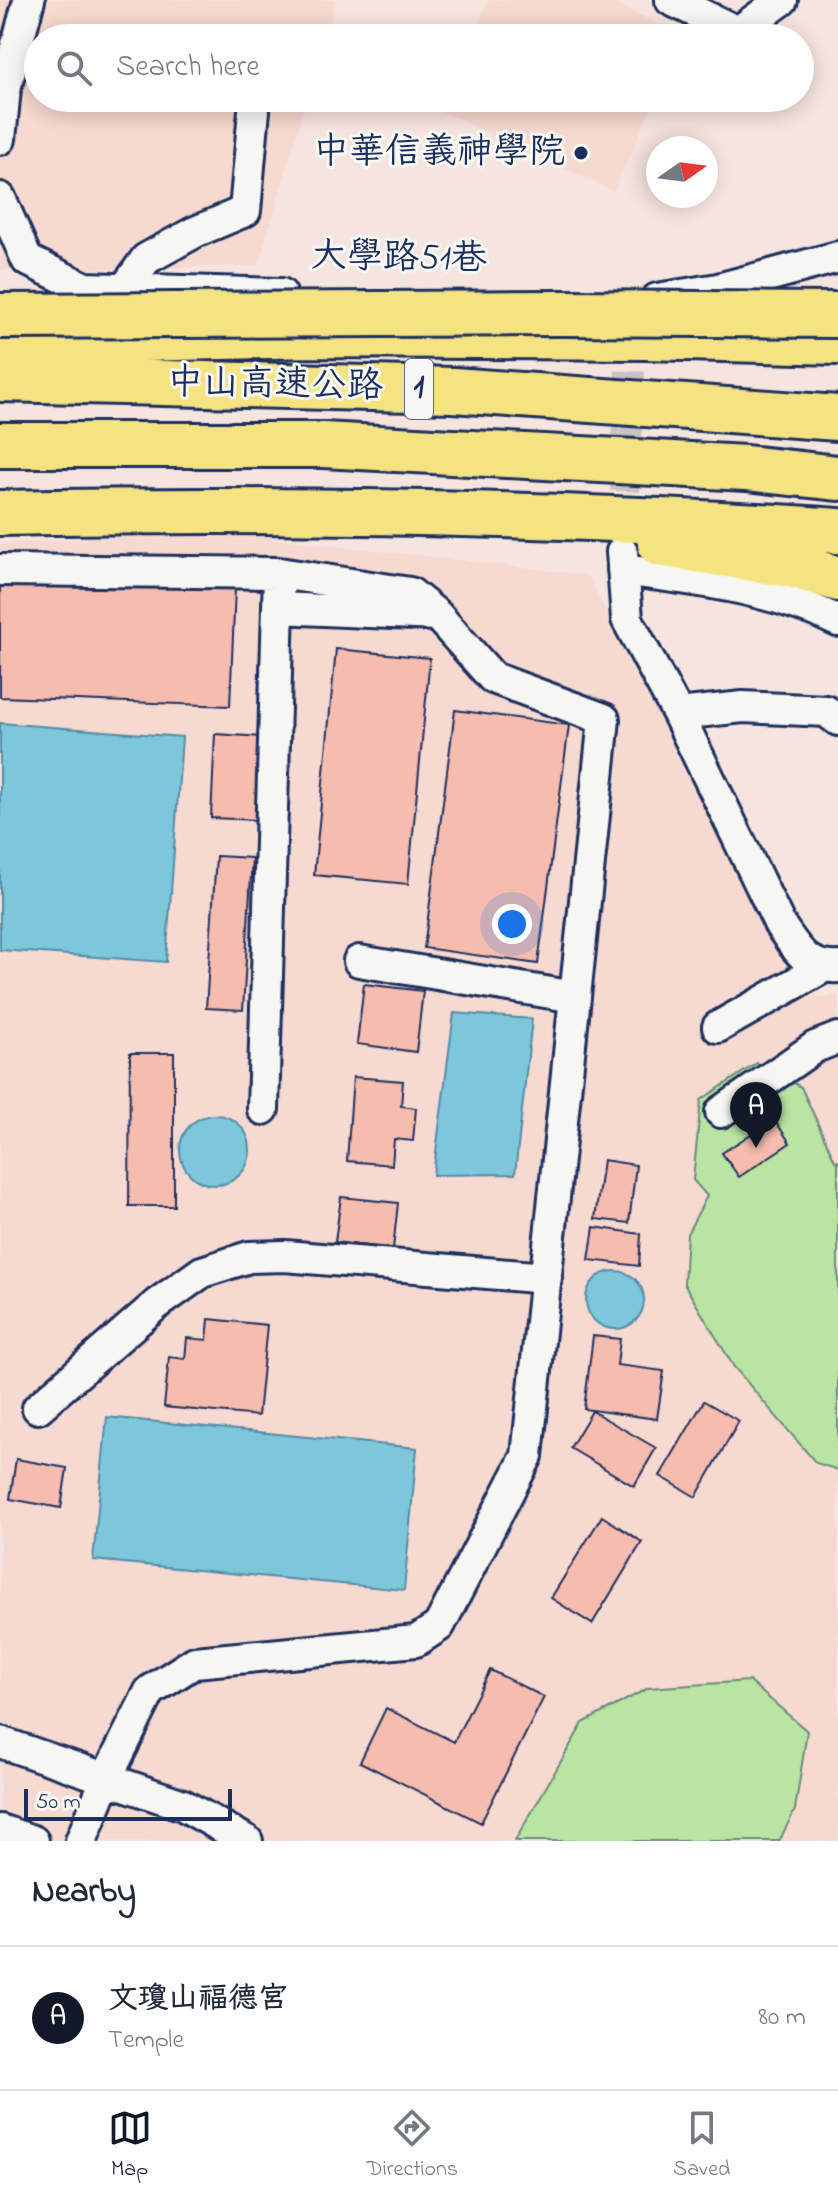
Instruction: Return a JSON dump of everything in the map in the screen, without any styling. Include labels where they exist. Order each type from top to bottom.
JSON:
[{"type":"highway","points":[[0,316],[838,315]]},
{"type":"highway","points":[[0,342],[330,335],[838,342]]},
{"type":"highway","name":"中山高速公路","points":[[0,379],[453,390],[838,418]]},
{"type":"highway","name":"中山高速公路","points":[[0,445],[323,445],[730,467],[838,478]]},
{"type":"highway","points":[[0,465],[156,445]]},
{"type":"highway","points":[[0,513],[110,511],[527,516],[712,522],[838,531]]},
{"type":"highway","points":[[319,513],[662,544],[791,565],[838,579]]},
{"type":"street","points":[[0,139],[5,89],[29,0]]},
{"type":"street","points":[[671,0],[721,24]]},
{"type":"street","points":[[749,24],[782,0]]},
{"type":"street","points":[[124,290],[146,259],[195,232],[245,211],[254,112]]},
{"type":"street","name":"大學路51巷","points":[[0,198],[27,260],[85,288],[633,302],[718,289],[837,258]]},
{"type":"street","points":[[830,968],[801,955],[780,925],[678,714],[627,619],[622,561],[727,584],[810,607],[838,621]]},
{"type":"street","points":[[0,570],[279,573],[410,593],[437,615],[493,678],[604,719],[527,1456],[439,1626],[416,1641],[195,1662],[150,1691],[107,1777],[81,1841]]},
{"type":"street","points":[[263,1109],[279,573]]},
{"type":"street","points":[[278,608],[437,615]]},
{"type":"street","points":[[678,714],[743,707],[832,716],[838,741]]},
{"type":"street","points":[[359,961],[575,997]]},
{"type":"street","points":[[718,1027],[830,968]]},
{"type":"street","points":[[721,1112],[815,1047],[838,1038]]},
{"type":"street","points":[[38,1408],[157,1304],[202,1272],[249,1257],[285,1256],[546,1278]]},
{"type":"street","points":[[0,1742],[183,1805],[264,1841]]},
{"type":"street","points":[[183,1805],[247,1841]]},
{"type":"street","points":[[0,1830],[33,1841]]},
{"type":"shaded area","points":[[0,0],[336,0],[329,24],[24,24],[24,112],[303,112],[258,266],[0,270]]},
{"type":"shaded area","points":[[489,0],[607,0],[658,24],[478,24]]},
{"type":"shaded area","name":"中華信義神學院","points":[[443,112],[650,112],[613,191]]},
{"type":"shaded area","points":[[200,530],[587,575],[810,998],[838,995],[838,1841],[0,1841],[0,544]]},
{"type":"green space","points":[[757,1063],[801,1087],[835,1161],[838,1161],[838,1470],[816,1463],[734,1367],[684,1284],[687,1234],[707,1196],[693,1180],[701,1100]]},
{"type":"green space","points":[[749,1681],[807,1731],[795,1810],[779,1841],[515,1841],[583,1723],[648,1688]]},
{"type":"water","points":[[0,723],[182,737],[166,962],[0,950]]},
{"type":"water","points":[[454,1013],[532,1019],[515,1174],[433,1175]]},
{"type":"water","points":[[222,1115],[244,1130],[250,1150],[248,1164],[240,1175],[229,1183],[208,1185],[190,1175],[182,1164],[180,1143],[190,1125],[201,1117]]},
{"type":"water","points":[[615,1271],[635,1280],[644,1300],[635,1320],[615,1329],[595,1320],[586,1300],[595,1280]]},
{"type":"water","points":[[107,1417],[417,1448],[404,1590],[93,1560]]},
{"type":"building","points":[[0,578],[235,588],[230,706],[0,697]]},
{"type":"building","points":[[336,649],[430,658],[408,884],[314,875]]},
{"type":"building","points":[[455,710],[569,725],[538,964],[424,948]]},
{"type":"building","points":[[215,734],[263,737],[259,820],[211,818]]},
{"type":"building","points":[[216,856],[252,858],[243,1010],[206,1008]]},
{"type":"building","points":[[364,984],[423,991],[416,1052],[357,1044]]},
{"type":"building","points":[[130,1053],[174,1053],[174,1206],[129,1206]]},
{"type":"building","points":[[353,1077],[403,1081],[401,1106],[416,1108],[413,1141],[394,1139],[392,1165],[347,1161]]},
{"type":"building","points":[[774,1119],[790,1143],[739,1177],[722,1153]]},
{"type":"building","points":[[603,1160],[636,1165],[629,1223],[595,1219]]},
{"type":"building","points":[[341,1197],[398,1203],[393,1249],[335,1242]]},
{"type":"building","points":[[594,1227],[641,1234],[639,1266],[589,1260]]},
{"type":"building","points":[[209,1319],[267,1325],[258,1416],[164,1407],[169,1357],[185,1359],[187,1338],[207,1340]]},
{"type":"building","points":[[593,1336],[620,1339],[617,1365],[664,1371],[657,1419],[584,1409]]},
{"type":"building","points":[[704,1401],[739,1421],[696,1497],[660,1476]]},
{"type":"building","points":[[592,1411],[656,1448],[634,1486],[570,1448]]},
{"type":"building","points":[[16,1459],[67,1468],[61,1508],[10,1499]]},
{"type":"building","points":[[602,1516],[642,1542],[592,1624],[551,1598]]},
{"type":"building","points":[[490,1670],[544,1697],[481,1823],[360,1762],[386,1708],[454,1742]]},
{"type":"tunnel","points":[[623,536],[632,320]]},
{"type":"place","name":"中華信義神學院","points":[[581,153]]},
{"type":"place","name":"文瓊山福德宫","points":[[756,1148]]}]
